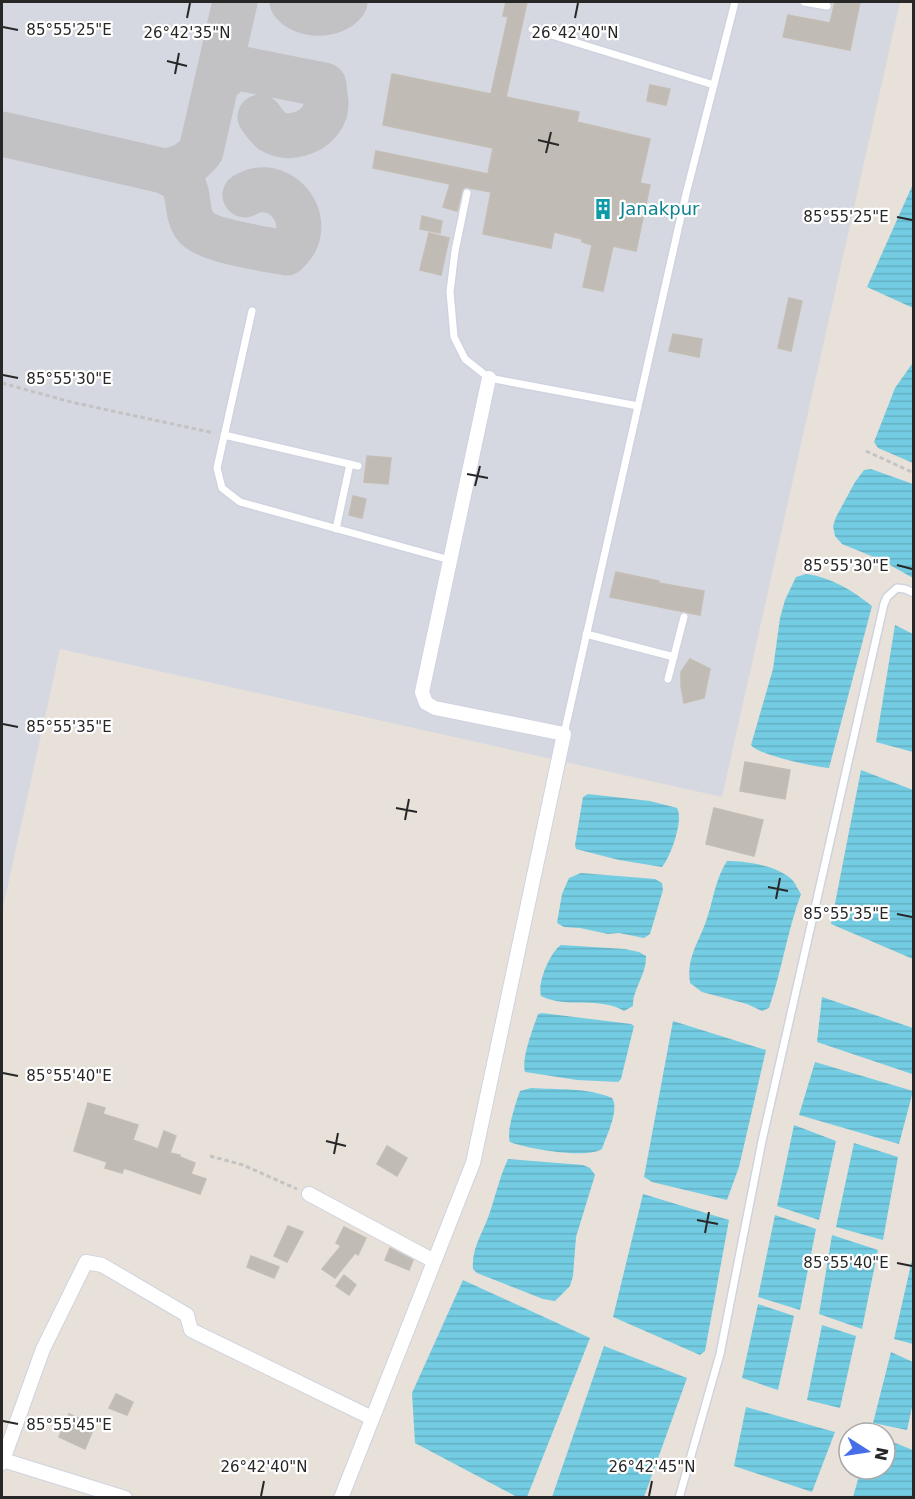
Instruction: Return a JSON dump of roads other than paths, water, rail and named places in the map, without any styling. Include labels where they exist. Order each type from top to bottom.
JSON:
[{"type":"street","points":[[341,1497],[473,1163],[564,734],[435,708],[426,703],[422,692],[489,378]]},
{"type":"street","points":[[309,1194],[434,1261]]},
{"type":"street","points":[[125,1497],[2,1462],[43,1349],[86,1262],[102,1265],[187,1315],[190,1330],[372,1419]]},
{"type":"lane","points":[[564,734],[683,205],[735,2]]},
{"type":"lane","points":[[804,2],[827,6]]},
{"type":"lane","points":[[532,29],[714,85]]},
{"type":"lane","points":[[467,194],[455,251],[450,292],[454,337],[465,359],[489,378],[638,406]]},
{"type":"lane","points":[[252,311],[217,468],[222,488],[240,502],[450,560]]},
{"type":"lane","points":[[225,435],[354,465],[336,529]]},
{"type":"lane","points":[[679,1497],[720,1354],[762,1141],[884,604],[887,597],[897,588],[905,588],[914,592]]},
{"type":"lane","points":[[668,679],[684,617]]},
{"type":"lane","points":[[586,634],[674,657]]},
{"type":"water","points":[[913,184],[913,308],[867,287]]},
{"type":"water","points":[[912,364],[914,365],[913,463],[878,448],[874,442],[895,388]]},
{"type":"water","points":[[871,469],[913,484],[913,578],[881,560],[842,544],[835,536],[833,526],[836,517],[855,482],[864,470]]},
{"type":"water","points":[[806,574],[824,578],[841,586],[872,606],[829,768],[764,753],[751,745],[773,669],[780,618],[785,600],[796,577]]},
{"type":"water","points":[[895,625],[913,634],[913,752],[876,742]]},
{"type":"water","points":[[861,770],[913,790],[913,959],[831,924]]},
{"type":"water","points":[[588,794],[650,801],[677,808],[679,820],[676,838],[662,867],[619,860],[576,849],[583,797]]},
{"type":"water","points":[[727,861],[753,863],[781,872],[794,882],[801,894],[769,1008],[762,1011],[747,1004],[702,992],[690,983],[692,956]]},
{"type":"water","points":[[581,873],[655,879],[662,883],[663,890],[650,934],[644,938],[619,933],[608,934],[564,927],[557,923],[562,894],[569,878]]},
{"type":"water","points":[[561,945],[625,949],[646,956],[633,1006],[624,1011],[605,1004],[562,1002],[541,996],[540,990],[545,968]]},
{"type":"water","points":[[822,997],[913,1028],[912,1074],[817,1042]]},
{"type":"water","points":[[538,1014],[634,1026],[621,1079],[618,1082],[577,1080],[525,1072],[528,1043]]},
{"type":"water","points":[[673,1021],[766,1050],[739,1167],[727,1200],[652,1182],[644,1177]]},
{"type":"water","points":[[815,1062],[913,1091],[899,1144],[799,1115]]},
{"type":"water","points":[[531,1088],[582,1091],[612,1098],[613,1116],[602,1149],[594,1152],[571,1153],[543,1150],[510,1142],[510,1124],[520,1091]]},
{"type":"water","points":[[794,1125],[836,1141],[819,1220],[777,1206]]},
{"type":"water","points":[[854,1143],[898,1157],[883,1240],[836,1227]]},
{"type":"water","points":[[508,1159],[583,1165],[590,1168],[595,1175],[576,1237],[570,1286],[555,1301],[543,1299],[477,1273],[473,1269],[476,1247]]},
{"type":"water","points":[[643,1194],[729,1220],[705,1351],[700,1355],[613,1317]]},
{"type":"water","points":[[775,1215],[816,1229],[800,1310],[758,1297]]},
{"type":"water","points":[[832,1235],[878,1250],[862,1329],[819,1314]]},
{"type":"water","points":[[912,1260],[914,1261],[913,1344],[894,1339]]},
{"type":"water","points":[[463,1280],[590,1338],[527,1497],[517,1497],[415,1443],[412,1393]]},
{"type":"water","points":[[758,1304],[794,1316],[778,1390],[742,1378]]},
{"type":"water","points":[[822,1325],[856,1336],[840,1408],[807,1400]]},
{"type":"water","points":[[604,1346],[687,1378],[644,1497],[552,1497]]},
{"type":"water","points":[[891,1352],[913,1362],[913,1403],[907,1430],[897,1428],[897,1421],[874,1421]]},
{"type":"water","points":[[746,1407],[835,1432],[812,1492],[734,1466]]},
{"type":"water","points":[[897,1444],[913,1450],[913,1497],[853,1497],[858,1481],[897,1481]]},
{"type":"place","name":"Janakpur","points":[[603,209]]}]
